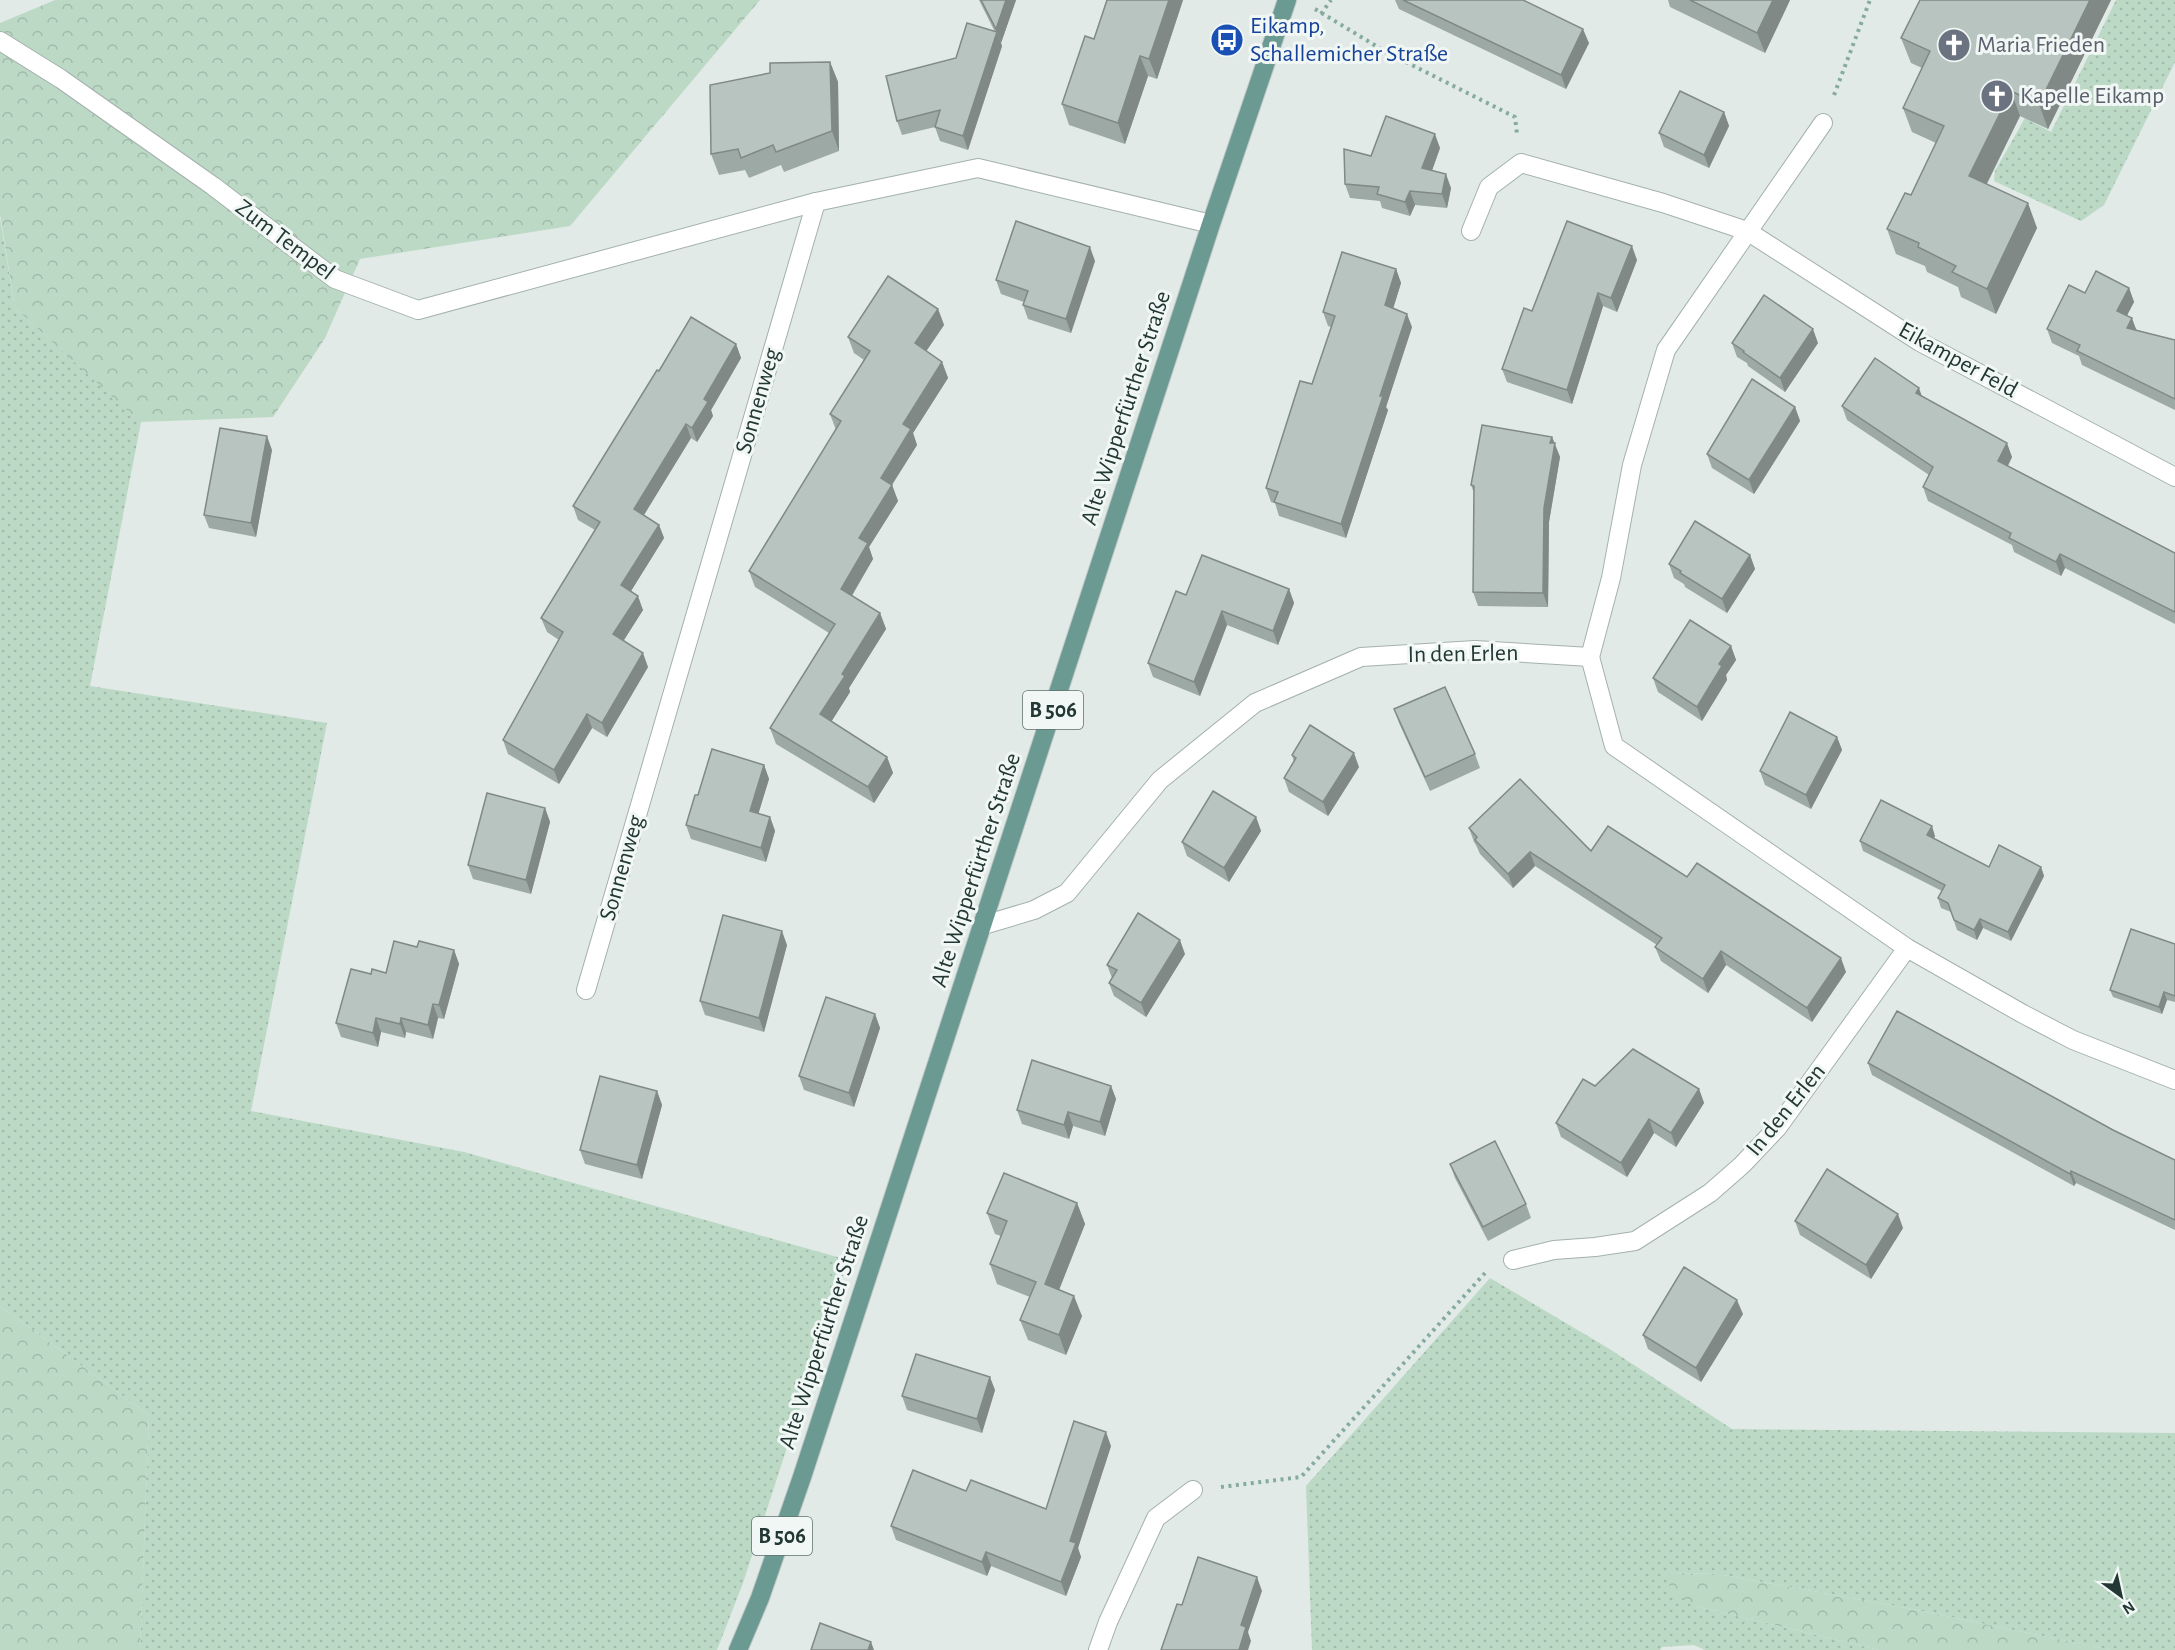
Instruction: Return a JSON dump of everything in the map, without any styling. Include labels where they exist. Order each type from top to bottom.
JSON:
[{"type":"main road","name":"Alte Wipperfürther Straße","points":[[738,1650],[760,1598],[802,1477],[1211,224],[1287,0]]},
{"type":"street","name":"Zum Tempel","points":[[0,41],[61,79],[213,186],[335,279],[418,310],[816,202]]},
{"type":"street","points":[[1823,123],[1666,350],[1632,465],[1611,579],[1590,657],[1614,746],[1907,948],[2073,1040],[2175,1080]]},
{"type":"street","points":[[1471,231],[1489,187],[1521,163]]},
{"type":"street","name":"Eikamper Feld","points":[[1521,163],[1662,203],[1748,231],[1920,342],[2175,477]]},
{"type":"street","points":[[816,202],[978,168],[1211,224]]},
{"type":"street","name":"Sonnenweg","points":[[586,990],[816,202]]},
{"type":"street","name":"In den Erlen","points":[[984,925],[1034,910],[1067,893],[1160,780],[1255,703],[1361,657],[1475,650],[1590,657]]},
{"type":"street","name":"In den Erlen","points":[[1514,1260],[1554,1250],[1595,1247],[1635,1240],[1710,1193],[1742,1165],[1778,1127],[1907,948]]},
{"type":"street","points":[[1098,1650],[1108,1622],[1156,1518],[1193,1491]]},
{"type":"path","points":[[1331,0],[1321,14],[1386,52],[1515,117],[1521,163]]},
{"type":"path","points":[[1823,123],[1870,0]]},
{"type":"path","points":[[1193,1491],[1301,1477],[1482,1275],[1514,1260]]},
{"type":"green space","points":[[55,0],[760,0],[570,226],[360,259],[325,338],[273,417],[140,422],[15,308],[0,214],[0,23]]},
{"type":"green space","points":[[2116,0],[2175,0],[2175,62],[2104,205],[2081,221],[1994,181],[1995,171],[2025,118],[2051,132]]},
{"type":"green space","points":[[0,218],[15,308],[141,422],[90,686],[327,723],[251,1111],[464,1152],[848,1260],[743,1583],[717,1650],[140,1650],[149,1415],[0,1306]]},
{"type":"green space","points":[[1490,1278],[1608,1348],[1732,1429],[2175,1433],[2175,1650],[2110,1650],[1907,1608],[1718,1574],[1671,1573],[1695,1606],[1879,1650],[1705,1650],[1694,1645],[1662,1647],[1660,1650],[1312,1650],[1306,1486]]},
{"type":"green space","points":[[0,1306],[149,1415],[140,1650],[0,1650]]},
{"type":"green space","points":[[1670,1573],[1718,1574],[1907,1608],[2111,1650],[1879,1650],[1695,1606],[1669,1590]]},
{"type":"building","points":[[981,0],[1006,0],[996,29]]},
{"type":"building","points":[[1107,0],[1169,0],[1149,59],[1140,56],[1118,123],[1062,104],[1085,36],[1094,39]]},
{"type":"building","points":[[1403,0],[1523,0],[1583,29],[1561,75]]},
{"type":"building","points":[[1690,0],[1773,0],[1757,33]]},
{"type":"building","points":[[1920,0],[2090,0],[2039,104],[2011,91],[1969,176],[2028,203],[1987,289],[1952,272],[1956,266],[1918,247],[1919,243],[1887,229],[1905,193],[1911,195],[1944,126],[1903,108],[1930,51],[1901,38]]},
{"type":"building","points":[[967,23],[997,32],[963,136],[935,127],[940,110],[897,121],[886,76],[956,58]]},
{"type":"building","points":[[830,62],[832,131],[776,152],[773,145],[741,158],[738,149],[711,154],[710,85],[770,73],[770,63]]},
{"type":"building","points":[[1680,91],[1724,112],[1704,155],[1659,133]]},
{"type":"building","points":[[1386,116],[1435,134],[1422,168],[1446,174],[1442,194],[1410,191],[1405,202],[1377,194],[1379,187],[1345,184],[1344,149],[1371,156]]},
{"type":"building","points":[[1016,221],[1090,247],[1066,319],[1023,305],[1028,291],[996,280]]},
{"type":"building","points":[[1567,221],[1632,246],[1611,298],[1598,293],[1567,390],[1502,369],[1524,308],[1532,311]]},
{"type":"building","points":[[1342,252],[1396,269],[1385,305],[1407,314],[1341,524],[1274,502],[1278,492],[1266,488],[1300,381],[1312,384],[1335,316],[1323,312]]},
{"type":"building","points":[[2096,271],[2129,288],[2117,311],[2132,318],[2127,328],[2175,340],[2175,399],[2077,351],[2080,345],[2047,329],[2069,285],[2085,293]]},
{"type":"building","points":[[888,276],[938,309],[915,343],[942,362],[903,424],[911,429],[881,478],[892,485],[859,538],[868,543],[841,589],[880,613],[842,674],[845,676],[820,714],[887,757],[868,787],[770,728],[835,624],[749,571],[841,421],[830,414],[870,351],[848,337]]},
{"type":"building","points":[[1764,295],[1813,329],[1780,378],[1732,343]]},
{"type":"building","points":[[691,317],[736,344],[704,399],[708,402],[692,428],[686,424],[634,509],[659,525],[621,585],[638,596],[613,634],[643,653],[602,723],[587,714],[554,770],[503,740],[563,632],[541,618],[600,522],[573,506]]},
{"type":"building","points":[[1875,358],[1919,388],[1916,393],[2007,443],[1998,461],[2175,553],[2175,612],[2060,554],[2056,562],[2009,538],[2011,533],[1923,487],[1933,467],[1842,406]]},
{"type":"building","points":[[1752,379],[1795,407],[1749,480],[1707,454]]},
{"type":"building","points":[[1482,425],[1552,437],[1550,443],[1555,443],[1544,508],[1543,593],[1473,592],[1474,486],[1471,485]]},
{"type":"building","points":[[220,428],[267,436],[251,523],[204,515]]},
{"type":"building","points":[[1695,521],[1750,555],[1722,599],[1669,564]]},
{"type":"building","points":[[1202,555],[1289,589],[1273,631],[1222,611],[1194,682],[1148,663],[1176,591],[1186,595]]},
{"type":"building","points":[[1690,620],[1731,646],[1719,664],[1722,666],[1697,707],[1653,678]]},
{"type":"building","points":[[1445,687],[1475,754],[1425,777],[1394,709]]},
{"type":"building","points":[[1790,712],[1837,737],[1806,795],[1760,771]]},
{"type":"building","points":[[1310,725],[1354,753],[1323,802],[1284,778],[1296,758],[1292,755]]},
{"type":"building","points":[[712,749],[764,765],[750,811],[770,817],[761,848],[686,825]]},
{"type":"building","points":[[1520,779],[1591,851],[1608,826],[1687,877],[1697,863],[1841,958],[1807,1008],[1721,951],[1703,979],[1655,947],[1662,938],[1530,852],[1508,874],[1475,840],[1477,837],[1469,828]]},
{"type":"building","points":[[1213,791],[1256,817],[1224,868],[1182,842]]},
{"type":"building","points":[[487,793],[545,808],[526,880],[468,865]]},
{"type":"building","points":[[1881,800],[1932,826],[1927,835],[1989,867],[1999,845],[2041,867],[2008,932],[1980,919],[1974,930],[1954,920],[1948,903],[1938,898],[1945,885],[1860,841]]},
{"type":"building","points":[[1138,913],[1180,940],[1141,1003],[1109,983],[1117,970],[1107,965]]},
{"type":"building","points":[[723,915],[782,931],[759,1018],[700,1001]]},
{"type":"building","points":[[2131,929],[2175,944],[2175,996],[2164,992],[2159,1007],[2110,990]]},
{"type":"building","points":[[394,941],[417,947],[419,941],[454,950],[439,1005],[433,1004],[428,1025],[401,1018],[400,1024],[376,1018],[373,1033],[336,1023],[351,969],[371,974],[372,969],[386,973]]},
{"type":"building","points":[[826,997],[875,1014],[849,1093],[799,1076]]},
{"type":"building","points":[[1897,1011],[2113,1130],[2175,1160],[2175,1220],[2071,1171],[2070,1174],[1868,1063]]},
{"type":"building","points":[[1633,1049],[1699,1089],[1671,1133],[1649,1119],[1621,1163],[1556,1123],[1583,1079],[1595,1086]]},
{"type":"building","points":[[1032,1060],[1111,1086],[1100,1122],[1068,1112],[1064,1125],[1017,1110]]},
{"type":"building","points":[[600,1076],[657,1091],[637,1165],[580,1150]]},
{"type":"building","points":[[1495,1141],[1526,1204],[1483,1227],[1450,1164]]},
{"type":"building","points":[[1827,1169],[1898,1214],[1866,1265],[1795,1221]]},
{"type":"building","points":[[1004,1173],[1077,1203],[1045,1284],[1074,1296],[1059,1335],[1020,1320],[1036,1282],[990,1264],[1007,1221],[987,1213]]},
{"type":"building","points":[[1684,1267],[1737,1300],[1696,1368],[1643,1335]]},
{"type":"building","points":[[916,1354],[990,1377],[977,1419],[902,1396]]},
{"type":"building","points":[[1074,1421],[1106,1432],[1070,1541],[1076,1543],[1061,1582],[986,1552],[982,1562],[891,1526],[913,1470],[966,1491],[971,1480],[1046,1509]]},
{"type":"building","points":[[1198,1557],[1257,1577],[1241,1625],[1246,1627],[1239,1650],[1161,1650],[1177,1604],[1182,1605]]},
{"type":"building","points":[[820,1623],[871,1642],[868,1650],[811,1650]]},
{"type":"place","name":"Eikamp, Schallemicher Straße","points":[[1227,40]]},
{"type":"place","name":"Maria Frieden","points":[[1954,45]]},
{"type":"place","name":"Kapelle Eikamp","points":[[1997,96]]}]
